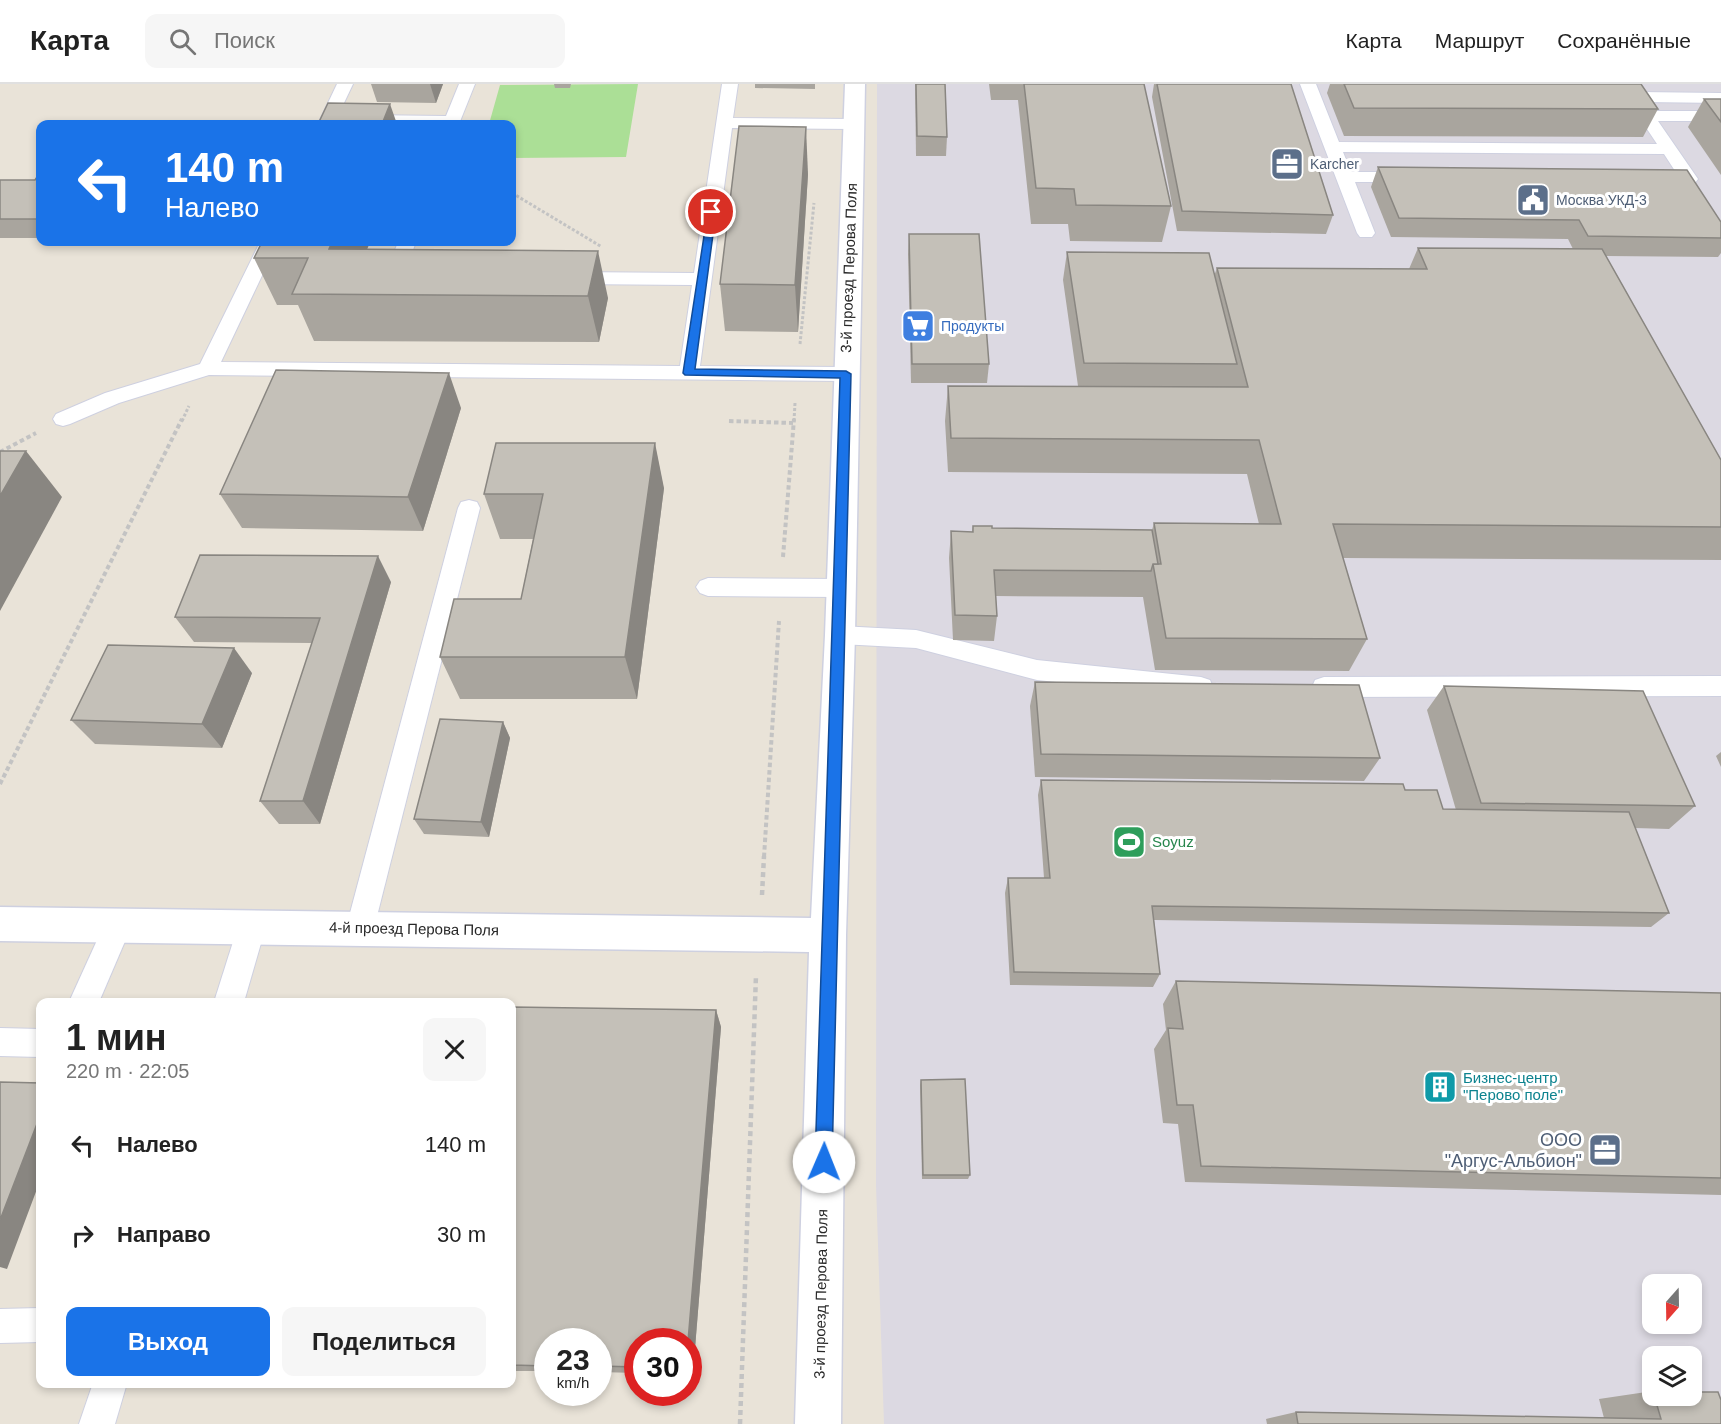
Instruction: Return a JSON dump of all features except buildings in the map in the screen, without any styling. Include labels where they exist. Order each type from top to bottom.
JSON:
[{"type":"street","name":"3-й проезд Перова Поля","points":[[818,1424],[828,935],[840,635],[855,84]]},
{"type":"street","name":"4-й проезд Перова Поля","points":[[0,924],[828,935]]},
{"type":"lane","points":[[328,120],[345,84]]},
{"type":"lane","points":[[453,120],[467,84]]},
{"type":"lane","points":[[689,373],[730,84]]},
{"type":"lane","points":[[1308,84],[1366,233]]},
{"type":"lane","points":[[1630,91],[1721,98]]},
{"type":"lane","points":[[1630,91],[1689,179],[1653,179]]},
{"type":"lane","points":[[1646,116],[1721,116]]},
{"type":"lane","points":[[724,123],[854,124]]},
{"type":"lane","points":[[1333,147],[1668,149]]},
{"type":"lane","points":[[1345,177],[1428,177]]},
{"type":"lane","points":[[208,368],[267,246]]},
{"type":"lane","points":[[405,246],[394,276],[418,276]]},
{"type":"lane","points":[[548,278],[702,279]]},
{"type":"lane","points":[[63,419],[112,398],[208,368],[846,374]]},
{"type":"lane","points":[[360,928],[469,508]]},
{"type":"lane","points":[[708,587],[841,588]]},
{"type":"lane","points":[[840,635],[916,639],[1037,670],[1205,687],[1229,687]]},
{"type":"lane","points":[[1301,687],[1721,686]]},
{"type":"lane","points":[[86,998],[118,925]]},
{"type":"lane","points":[[230,998],[252,926]]},
{"type":"lane","points":[[0,1042],[36,1043]]},
{"type":"lane","points":[[0,1326],[36,1325]]},
{"type":"lane","points":[[97,1424],[108,1388]]},
{"type":"path","points":[[516,195],[654,279]]},
{"type":"path","points":[[762,899],[793,423],[815,195]]},
{"type":"path","points":[[0,784],[208,368]]},
{"type":"path","points":[[729,421],[793,423]]},
{"type":"path","points":[[740,1424],[756,963]]},
{"type":"shaded area","points":[[877,84],[1721,84],[1721,1424],[884,1424],[876,1185]]},
{"type":"green space","points":[[638,84],[626,157],[516,158],[516,120],[490,120],[500,85]]},
{"type":"place","name":"Karcher","points":[[1287,164]]},
{"type":"place","name":"Москва УКД-3","points":[[1533,200]]},
{"type":"place","name":"Продукты","points":[[918,326]]},
{"type":"place","name":"Soyuz","points":[[1129,842]]},
{"type":"place","name":"Бизнес-центр \"Перово поле\"","points":[[1440,1087]]},
{"type":"place","name":"ООО \"Аргус-Альбион\"","points":[[1605,1150]]},
{"type":"route","points":[[711,212],[689,373],[846,374],[840,635],[828,935],[824,1162]]}]
